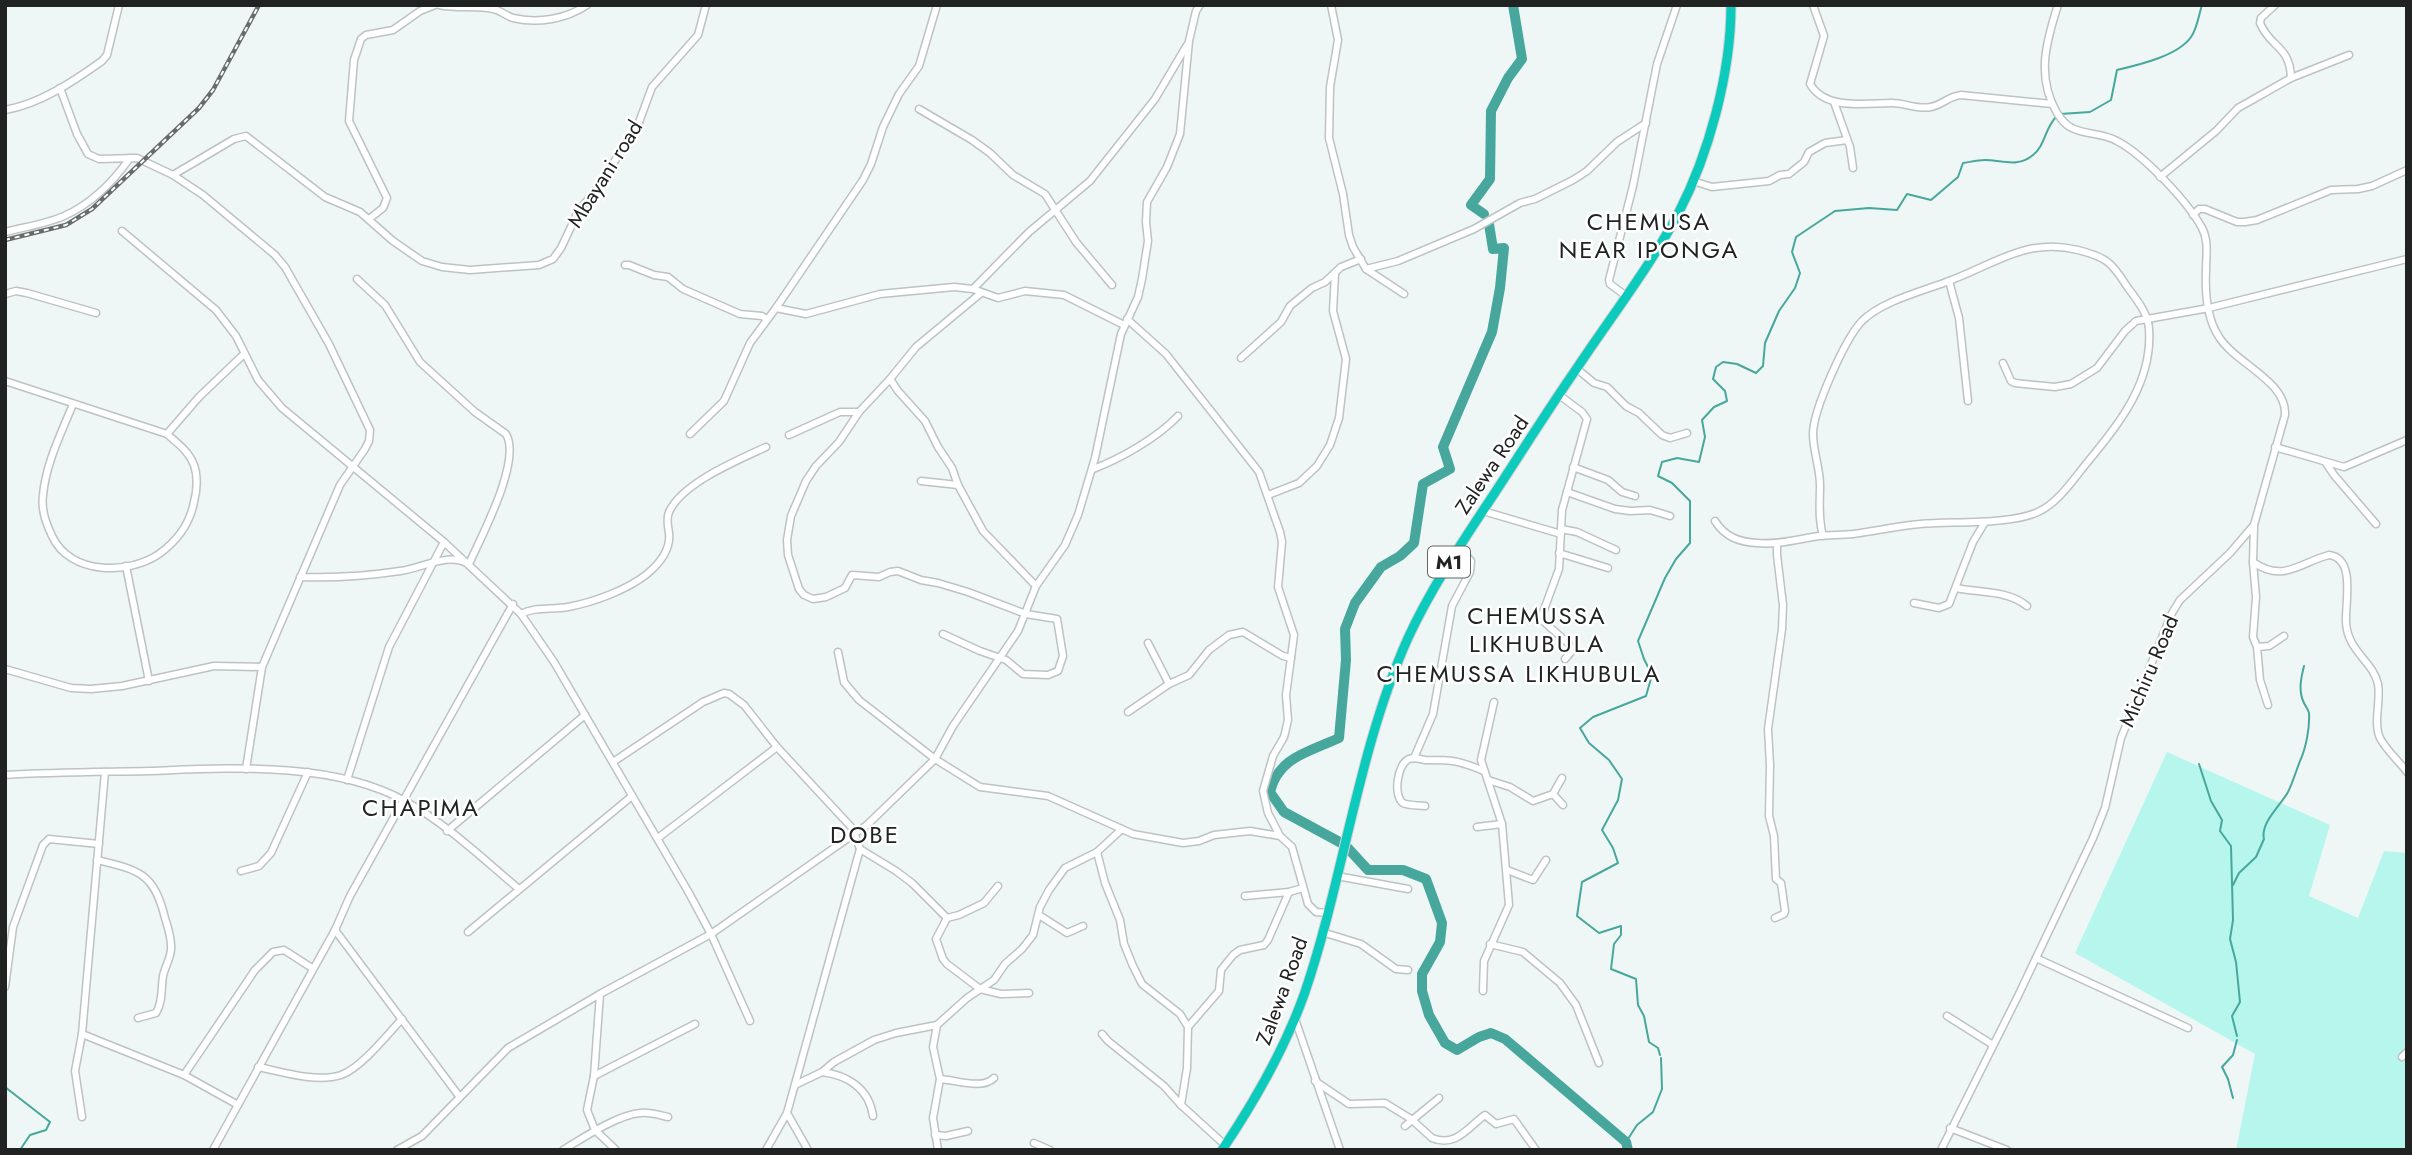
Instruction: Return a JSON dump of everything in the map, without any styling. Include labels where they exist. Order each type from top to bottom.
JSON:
[{"type":"highway","name":"Zalewa Road","points":[[1224,1147],[1258,1095],[1294,1019],[1328,913],[1356,796],[1389,687],[1408,637],[1459,547],[1678,213],[1693,181],[1716,110],[1725,64],[1731,5]]},
{"type":"street","points":[[5,110],[26,104],[60,88],[106,58],[119,5]]},
{"type":"street","points":[[369,219],[383,208],[387,198],[349,121],[352,70],[361,39],[366,35],[393,30],[419,11],[437,5],[457,9],[495,9],[523,19],[562,18],[587,5]]},
{"type":"street","name":"Mbayani road","points":[[173,175],[234,139],[246,136],[332,202],[369,219],[415,257],[442,267],[477,270],[534,266],[549,262],[561,248],[579,210],[594,193],[638,125],[652,87],[698,35],[706,5]]},
{"type":"street","points":[[690,434],[724,401],[745,351],[869,170],[883,127],[899,94],[919,66],[937,5]]},
{"type":"street","points":[[1331,5],[1338,40],[1330,87],[1329,138],[1342,190],[1349,235],[1367,269],[1404,294]]},
{"type":"street","points":[[1626,296],[1610,284],[1609,280],[1630,201],[1657,64],[1677,5]]},
{"type":"street","points":[[1813,5],[1824,36],[1810,84],[1813,89],[1834,102],[1875,105],[1893,103],[1927,108],[1947,98],[1961,95],[2052,104],[2043,63],[2058,5]]},
{"type":"street","points":[[2275,5],[2261,18],[2260,23],[2266,35],[2287,57],[2291,66],[2291,78]]},
{"type":"street","points":[[397,1150],[406,1148],[422,1136],[508,1048],[711,934],[855,834],[935,759],[953,726],[1018,631],[1037,586],[1072,531],[1093,469],[1126,322],[1138,297],[1147,250],[1147,202],[1167,167],[1180,134],[1189,41],[1198,7]]},
{"type":"street","points":[[973,289],[1029,232],[1090,181],[1155,99],[1189,41]]},
{"type":"street","points":[[2160,177],[2216,131],[2238,108],[2291,78],[2349,55]]},
{"type":"street","points":[[60,88],[80,141],[88,154],[99,159],[137,159],[173,175],[246,229],[285,267],[329,344],[370,430],[369,440],[340,485],[261,667],[246,769]]},
{"type":"street","points":[[1834,102],[1853,168]]},
{"type":"street","name":"Michiru Road","points":[[1941,1150],[2093,838],[2105,808],[2128,719],[2172,613],[2180,600],[2230,553],[2254,525],[2285,415],[2283,399],[2266,379],[2223,344],[2217,334],[2205,285],[2206,240],[2193,215],[2145,161],[2120,143],[2067,125],[2052,104]]},
{"type":"street","points":[[919,110],[981,146],[1013,175],[1039,188],[1073,237],[1112,285]]},
{"type":"street","points":[[1367,269],[1398,261],[1474,229],[1520,202],[1535,199],[1573,180],[1587,171],[1617,142],[1646,122]]},
{"type":"street","points":[[1693,181],[1712,187],[1769,181],[1789,174],[1804,162],[1809,152],[1825,143],[1847,140]]},
{"type":"street","points":[[5,232],[64,216],[97,195],[118,175],[130,158]]},
{"type":"street","points":[[2193,215],[2199,209],[2205,209],[2237,222],[2257,220],[2331,190],[2363,188],[2407,170]]},
{"type":"street","points":[[122,231],[216,310],[236,336],[258,380],[282,408],[444,542],[521,614],[554,662],[658,838],[711,934],[750,1021]]},
{"type":"street","points":[[1715,521],[1720,529],[1736,540],[1777,544],[1919,524],[1985,522],[2029,515],[2049,505],[2119,425],[2135,397],[2141,378],[2148,347],[2147,318],[2114,266],[2101,257],[2068,247],[2035,246],[1875,311],[1860,324],[1851,335],[1822,396],[1814,427],[1823,536]]},
{"type":"street","points":[[1241,358],[1281,322],[1290,306],[1343,266],[1361,259]]},
{"type":"street","points":[[2004,363],[2011,381],[2015,383],[2055,387],[2071,384],[2097,368],[2131,324],[2147,318],[2209,307],[2407,259]]},
{"type":"street","points":[[625,265],[668,277],[683,289],[740,314],[767,319]]},
{"type":"street","points":[[1268,495],[1299,483],[1317,466],[1330,445],[1339,418],[1346,359],[1332,304],[1335,274]]},
{"type":"street","points":[[357,279],[385,305],[419,362],[509,439],[504,485],[469,564]]},
{"type":"street","points":[[1950,281],[1959,318],[1968,401]]},
{"type":"street","points":[[776,308],[806,314],[903,290],[946,287],[973,289],[1003,298],[1025,291],[1064,295],[1126,322],[1166,354],[1259,472],[1282,542],[1278,587],[1294,635],[1286,695],[1287,729],[1273,756],[1263,790],[1268,813],[1280,836],[1292,847],[1308,904],[1316,912],[1328,913]]},
{"type":"street","points":[[5,294],[16,291],[27,293],[96,313]]},
{"type":"street","points":[[943,634],[1001,658],[1020,673],[1028,675],[1048,675],[1058,671],[1063,656],[1059,621],[1054,618],[1026,614],[968,592],[898,571],[879,577],[852,575],[845,588],[826,597],[813,599],[804,595],[796,582],[788,555],[787,540],[791,516],[816,466],[839,442],[859,412],[922,341],[981,293]]},
{"type":"street","points":[[167,434],[199,397],[244,354]]},
{"type":"street","points":[[1576,368],[1594,383],[1606,387],[1662,435],[1670,438],[1687,433]]},
{"type":"street","points":[[890,379],[925,421],[983,531],[1037,586]]},
{"type":"street","points":[[5,381],[167,434],[185,449],[195,466],[197,491],[192,515],[178,538],[157,555],[127,566],[85,566],[68,558],[55,541],[45,519],[42,498],[54,448],[73,404]]},
{"type":"street","points":[[1559,395],[1587,419],[1562,510],[1559,569],[1542,618],[1545,624],[1569,644],[1571,652],[1565,659]]},
{"type":"street","points":[[789,435],[839,412],[859,412]]},
{"type":"street","points":[[1093,469],[1113,461],[1158,434],[1178,416]]},
{"type":"street","points":[[2276,447],[2344,467],[2407,440]]},
{"type":"street","points":[[521,614],[530,609],[569,607],[608,595],[635,582],[656,565],[667,549],[669,513],[683,494],[705,479],[766,447]]},
{"type":"street","points":[[2326,463],[2376,524]]},
{"type":"street","points":[[1573,467],[1608,481],[1622,492],[1635,496]]},
{"type":"street","points":[[921,481],[958,485]]},
{"type":"street","points":[[1567,492],[1615,509],[1650,510],[1670,516]]},
{"type":"street","points":[[1483,511],[1561,532],[1577,532],[1616,550]]},
{"type":"street","points":[[1914,603],[1945,608],[1952,599],[1973,542],[1985,522]]},
{"type":"street","points":[[2254,525],[2256,597],[2252,625],[2259,672],[2268,705]]},
{"type":"street","points":[[347,780],[389,647],[444,542]]},
{"type":"street","points":[[1775,918],[1784,914],[1781,883],[1776,879],[1774,836],[1769,816],[1768,729],[1783,605],[1777,544]]},
{"type":"street","points":[[1415,758],[1433,714],[1452,606],[1470,572],[1471,561],[1459,547]]},
{"type":"street","points":[[1559,553],[1608,568]]},
{"type":"street","points":[[2253,562],[2263,569],[2283,573],[2329,555],[2341,560],[2348,584],[2348,636],[2377,680],[2379,735],[2407,772]]},
{"type":"street","points":[[300,577],[328,578],[404,571],[433,562],[459,559],[469,564]]},
{"type":"street","points":[[127,566],[149,681]]},
{"type":"street","points":[[1956,588],[2002,595],[2017,599],[2027,606]]},
{"type":"street","points":[[216,1149],[258,1067],[335,930],[350,896],[513,604]]},
{"type":"street","points":[[1128,712],[1169,684],[1189,675],[1209,650],[1229,635],[1238,632],[1243,632],[1283,656],[1292,658]]},
{"type":"street","points":[[2257,647],[2269,646],[2284,636]]},
{"type":"street","points":[[1148,643],[1169,684]]},
{"type":"street","points":[[838,652],[841,673],[847,688],[873,712],[935,759],[980,787],[1048,796],[1133,834],[1183,843],[1214,835],[1250,831],[1280,836]]},
{"type":"street","points":[[5,668],[71,688],[91,689],[149,681],[214,666],[261,667]]},
{"type":"street","points":[[613,762],[689,710],[724,693],[738,698],[776,747],[853,829],[860,849],[912,883],[947,918],[953,918],[984,903],[998,886]]},
{"type":"street","points":[[1483,991],[1482,971],[1490,944],[1509,905],[1502,824],[1481,760],[1494,702]]},
{"type":"street","points":[[447,831],[585,715]]},
{"type":"street","points":[[658,838],[776,747]]},
{"type":"street","points":[[1425,806],[1407,804],[1401,800],[1399,768],[1407,760],[1451,759],[1484,771]]},
{"type":"street","points":[[5,775],[246,769],[308,772],[347,780],[403,800],[447,831],[519,889]]},
{"type":"street","points":[[82,1116],[75,1071],[82,1034],[105,772]]},
{"type":"street","points":[[241,871],[259,866],[271,853],[308,772]]},
{"type":"street","points":[[1488,780],[1510,787],[1533,801],[1553,794],[1562,778]]},
{"type":"street","points":[[1553,794],[1563,805]]},
{"type":"street","points":[[468,932],[632,796]]},
{"type":"street","points":[[1477,827],[1502,824]]},
{"type":"street","points":[[795,1085],[874,1040],[937,1025],[997,976],[1005,964],[1034,935],[1040,907],[1065,868],[1097,852],[1122,829]]},
{"type":"street","points":[[5,987],[13,927],[43,845],[49,839],[99,844]]},
{"type":"street","points":[[766,1150],[787,1113],[860,849]]},
{"type":"street","points":[[1097,852],[1105,883],[1120,920],[1124,944],[1142,984],[1180,1014],[1188,1027],[1181,1105]]},
{"type":"street","points":[[97,860],[140,873],[154,886],[160,898],[170,939],[160,1007],[156,1013],[138,1018]]},
{"type":"street","points":[[1507,870],[1533,880],[1546,860]]},
{"type":"street","points":[[1337,876],[1408,889]]},
{"type":"street","points":[[1245,895],[1289,892],[1303,888]]},
{"type":"street","points":[[1188,1027],[1219,991],[1221,970],[1233,955],[1240,950],[1264,945],[1268,940],[1289,892]]},
{"type":"street","points":[[1039,915],[1067,933],[1083,926]]},
{"type":"street","points":[[947,918],[936,939],[943,959],[980,989],[1001,994],[1029,993]]},
{"type":"street","points":[[335,930],[459,1096]]},
{"type":"street","points":[[1322,932],[1360,944],[1391,967],[1408,970]]},
{"type":"street","points":[[1490,944],[1523,952],[1560,983],[1576,1005],[1599,1063]]},
{"type":"street","points":[[184,1075],[256,970],[273,952],[284,950],[312,968]]},
{"type":"street","points":[[2036,958],[2188,1028]]},
{"type":"street","points":[[600,994],[594,1076],[587,1110],[595,1130],[616,1150]]},
{"type":"street","points":[[1948,1016],[1993,1045]]},
{"type":"street","points":[[1294,1019],[1340,1150]]},
{"type":"street","points":[[258,1067],[321,1077],[342,1075],[360,1062],[402,1020]]},
{"type":"street","points":[[594,1076],[695,1024]]},
{"type":"street","points":[[937,1025],[933,1047],[940,1079],[933,1111],[938,1150]]},
{"type":"street","points":[[82,1034],[184,1075],[238,1105]]},
{"type":"street","points":[[1102,1034],[1164,1086],[1224,1147]]},
{"type":"street","points":[[822,1072],[843,1076],[852,1081],[867,1096],[873,1116]]},
{"type":"street","points":[[940,1079],[979,1084],[988,1083],[994,1078]]},
{"type":"street","points":[[1315,1081],[1349,1104],[1385,1102],[1411,1119],[1432,1138],[1446,1141],[1465,1133],[1484,1116],[1488,1116],[1496,1124],[1514,1119],[1536,1150]]},
{"type":"street","points":[[1405,1126],[1440,1098]]},
{"type":"street","points":[[563,1150],[595,1130],[635,1113],[668,1118]]},
{"type":"street","points":[[787,1113],[808,1150]]},
{"type":"street","points":[[1950,1128],[2007,1150]]},
{"type":"street","points":[[935,1135],[946,1136],[968,1131]]},
{"type":"street","points":[[1034,1143],[1050,1150]]},
{"type":"shaded area","points":[[2167,752],[2330,825],[2309,896],[2358,918],[2384,851],[2407,853],[2407,1150],[2236,1150],[2255,1054],[2075,953]]},
{"type":"waterway","points":[[1484,214],[1471,205],[1490,179],[1491,111],[1508,78],[1522,59],[1513,5]]},
{"type":"waterway","points":[[2060,114],[2090,112],[2111,100],[2117,70],[2157,59],[2185,44],[2195,30],[2202,5]]},
{"type":"waterway","points":[[1660,1055],[1658,1048],[1649,1042],[1644,1016],[1638,1005],[1636,979],[1611,969],[1614,944],[1621,935],[1621,926],[1599,933],[1577,916],[1582,882],[1618,863],[1602,830],[1618,800],[1622,779],[1609,760],[1589,743],[1580,728],[1593,717],[1646,696],[1652,675],[1638,641],[1665,578],[1690,543],[1690,501],[1672,483],[1658,476],[1662,462],[1677,458],[1699,462],[1705,437],[1702,420],[1714,407],[1727,401],[1725,391],[1713,379],[1716,367],[1723,362],[1737,364],[1756,373],[1763,366],[1765,343],[1779,311],[1795,288],[1800,273],[1792,252],[1796,237],[1835,211],[1869,208],[1897,210],[1907,194],[1931,200],[1958,177],[1963,163],[1985,160],[2016,162],[2027,159],[2040,147],[2056,117]]},
{"type":"waterway","points":[[1489,224],[1493,249],[1504,248],[1500,288],[1492,332],[1443,447],[1450,469],[1423,484],[1414,543],[1400,556],[1381,567],[1355,603],[1345,629],[1346,660],[1339,738],[1287,763],[1274,780],[1270,792],[1284,812],[1345,845],[1368,870],[1403,870],[1426,879],[1442,923],[1440,942],[1422,974],[1422,991],[1429,1015],[1445,1043],[1457,1050],[1491,1033],[1505,1039],[1626,1142],[1628,1150]]},
{"type":"waterway","points":[[2233,885],[2239,873],[2256,857],[2264,839],[2265,827],[2288,792],[2304,750],[2309,719],[2301,689],[2304,666]]},
{"type":"waterway","points":[[2199,764],[2211,801],[2222,820],[2220,831],[2231,846],[2233,920],[2230,939],[2236,962],[2240,1002],[2232,1016],[2237,1036]]},
{"type":"waterway","points":[[2233,1098],[2222,1067],[2233,1055],[2237,1040]]},
{"type":"waterway","points":[[1626,1142],[1637,1125],[1653,1112],[1662,1089],[1661,1058]]},
{"type":"waterway","points":[[5,1087],[50,1122],[46,1130],[30,1135],[20,1150]]},
{"type":"railway","points":[[5,240],[66,225],[92,209],[199,108],[213,90],[259,5]]},
{"type":"district","name":"CHEMUSA NEAR IPONGA","points":[[1649,235]]},
{"type":"district","name":"CHEMUSSA LIKHUBULA","points":[[1537,629]]},
{"type":"district","name":"CHEMUSSA LIKHUBULA","points":[[1519,673]]},
{"type":"district","name":"CHAPIMA","points":[[421,807]]},
{"type":"district","name":"DOBE","points":[[865,834]]}]
